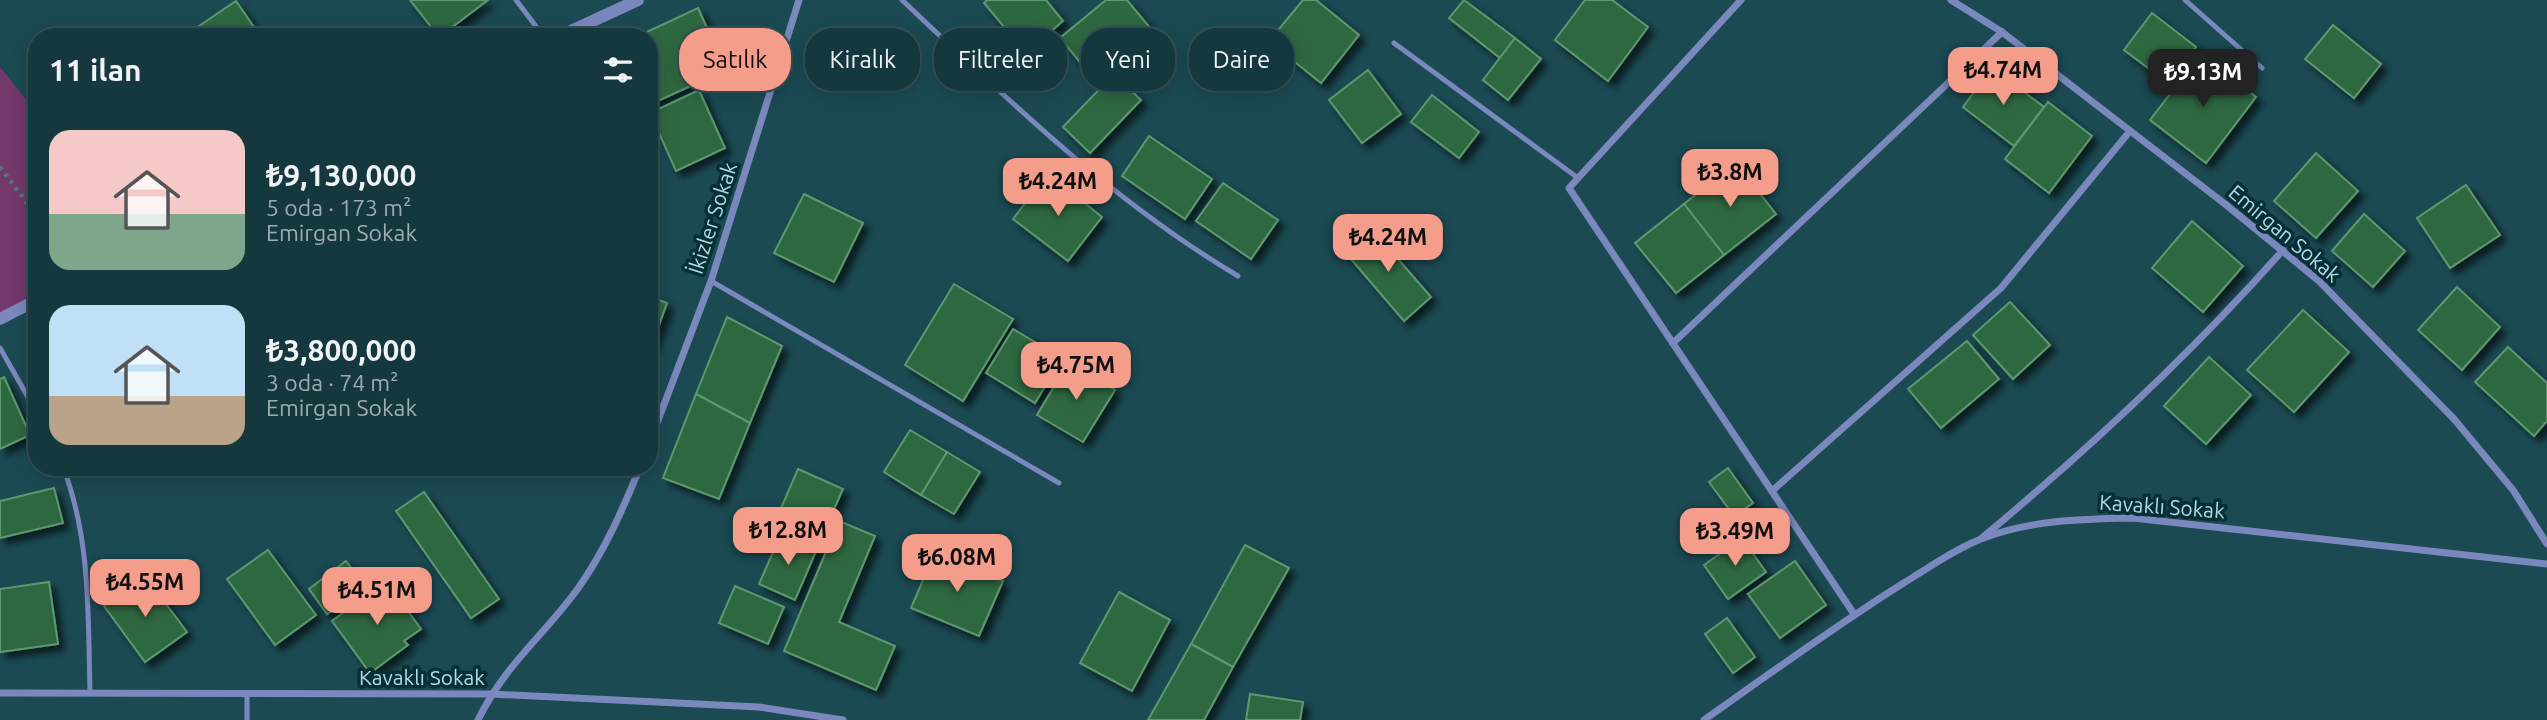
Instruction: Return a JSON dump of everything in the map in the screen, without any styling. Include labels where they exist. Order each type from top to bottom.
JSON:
[{"type":"street","points":[[577,28],[638,0]]},
{"type":"street","name":"İkizler Sokak","points":[[658,417],[710,281],[799,0]]},
{"type":"street","points":[[1741,0],[1569,188],[1854,614]]},
{"type":"street","name":"Emirgan Sokak","points":[[1951,0],[2001,32],[2283,250],[2319,281],[2454,419],[2513,490],[2547,544]]},
{"type":"street","points":[[1674,343],[2001,32]]},
{"type":"street","points":[[1772,491],[2001,288],[2130,131]]},
{"type":"street","points":[[1980,540],[2043,487],[2211,330],[2283,250]]},
{"type":"street","points":[[0,319],[28,305]]},
{"type":"street","points":[[478,720],[491,694],[514,661],[579,588],[616,525],[636,476]]},
{"type":"street","name":"Kavaklı Sokak","points":[[1704,720],[1854,614],[1980,540],[2035,524],[2133,518],[2547,564]]},
{"type":"street","name":"Kavaklı Sokak","points":[[0,693],[491,694],[759,707],[843,720]]},
{"type":"lane","points":[[516,0],[537,28]]},
{"type":"lane","points":[[902,0],[1051,138],[1125,201],[1179,240],[1238,276]]},
{"type":"lane","points":[[2185,0],[2262,68]]},
{"type":"lane","points":[[1394,43],[1578,178]]},
{"type":"lane","points":[[710,281],[1059,483]]},
{"type":"lane","points":[[0,348],[28,397]]},
{"type":"lane","points":[[66,476],[76,508],[84,552],[90,693]]},
{"type":"lane","points":[[247,694],[247,720]]},
{"type":"path","points":[[0,167],[28,204]]},
{"type":"shaded area","points":[[0,67],[28,102],[28,305],[0,319]]},
{"type":"building","points":[[410,0],[488,0],[451,28],[432,28]]},
{"type":"building","points":[[987,0],[1046,0],[1063,21],[1055,28],[1005,28],[984,3]]},
{"type":"building","points":[[1106,0],[1127,0],[1150,28],[1081,28],[1081,63],[1067,46],[1067,32]]},
{"type":"building","points":[[1303,0],[1316,0],[1359,35],[1321,83],[1294,61],[1294,28],[1280,28]]},
{"type":"building","points":[[1464,0],[1515,38],[1500,58],[1449,18]]},
{"type":"building","points":[[1585,0],[1612,0],[1648,27],[1608,81],[1555,40]]},
{"type":"building","points":[[236,1],[255,28],[196,28]]},
{"type":"building","points":[[698,8],[707,28],[679,28],[680,91],[658,101],[658,28],[655,28]]},
{"type":"building","points":[[2152,13],[2196,47],[2168,83],[2124,50]]},
{"type":"building","points":[[2333,25],[2381,64],[2354,98],[2305,59]]},
{"type":"building","points":[[1515,38],[1541,59],[1508,100],[1483,80]]},
{"type":"building","points":[[2201,54],[2256,97],[2206,163],[2150,120]]},
{"type":"building","points":[[1992,68],[2044,107],[2014,146],[1963,107]]},
{"type":"building","points":[[1368,70],[1401,114],[1362,143],[1329,100]]},
{"type":"building","points":[[699,91],[725,148],[676,171],[658,131],[658,109]]},
{"type":"building","points":[[1098,91],[1132,91],[1141,100],[1090,153],[1063,127]]},
{"type":"building","points":[[1432,95],[1479,132],[1459,158],[1411,122]]},
{"type":"building","points":[[2048,102],[2092,136],[2049,193],[2005,159]]},
{"type":"building","points":[[1149,136],[1212,179],[1185,219],[1122,176]]},
{"type":"building","points":[[2316,153],[2358,191],[2316,238],[2274,201]]},
{"type":"building","points":[[1736,163],[1776,214],[1724,255],[1684,204]]},
{"type":"building","points":[[1048,174],[1102,217],[1068,261],[1013,219]]},
{"type":"building","points":[[1223,183],[1278,220],[1251,259],[1196,221]]},
{"type":"building","points":[[2466,185],[2500,235],[2450,268],[2417,218]]},
{"type":"building","points":[[804,194],[863,223],[834,282],[774,253]]},
{"type":"building","points":[[1684,204],[1724,255],[1676,293],[1635,243]]},
{"type":"building","points":[[2364,214],[2405,251],[2373,287],[2332,251]]},
{"type":"building","points":[[2192,221],[2243,266],[2203,312],[2152,268]]},
{"type":"building","points":[[1371,228],[1431,297],[1404,321],[1344,251]]},
{"type":"building","points":[[954,284],[1013,319],[963,401],[905,365]]},
{"type":"building","points":[[2457,287],[2500,327],[2462,370],[2418,330]]},
{"type":"building","points":[[658,300],[667,303],[658,328]]},
{"type":"building","points":[[2010,302],[2050,345],[2013,379],[1973,335]]},
{"type":"building","points":[[2303,310],[2349,352],[2294,412],[2247,370]]},
{"type":"building","points":[[727,317],[782,346],[750,423],[696,394]]},
{"type":"building","points":[[1013,329],[1062,358],[1035,403],[986,373]]},
{"type":"building","points":[[1967,341],[1999,379],[1941,428],[1908,389]]},
{"type":"building","points":[[2508,347],[2547,383],[2547,421],[2534,436],[2475,382]]},
{"type":"building","points":[[2209,357],[2251,395],[2206,444],[2164,406]]},
{"type":"building","points":[[1069,362],[1115,390],[1083,442],[1037,415]]},
{"type":"building","points":[[4,377],[28,436],[0,449],[0,379]]},
{"type":"building","points":[[696,394],[750,423],[719,499],[663,478]]},
{"type":"building","points":[[910,430],[947,452],[921,495],[884,472]]},
{"type":"building","points":[[947,452],[980,472],[954,514],[921,495]]},
{"type":"building","points":[[1728,468],[1753,503],[1734,516],[1709,482]]},
{"type":"building","points":[[798,469],[843,489],[820,541],[775,522]]},
{"type":"building","points":[[54,488],[63,523],[0,538],[0,501]]},
{"type":"building","points":[[424,492],[499,599],[471,618],[396,511]]},
{"type":"building","points":[[839,521],[875,536],[839,622],[895,646],[876,690],[784,651]]},
{"type":"building","points":[[781,534],[817,549],[795,600],[759,584]]},
{"type":"building","points":[[1742,538],[1766,572],[1728,599],[1704,565]]},
{"type":"building","points":[[1245,545],[1289,568],[1233,667],[1191,644]]},
{"type":"building","points":[[268,550],[316,615],[275,645],[227,579]]},
{"type":"building","points":[[935,552],[1003,581],[979,636],[911,608]]},
{"type":"building","points":[[346,561],[365,587],[327,614],[309,589]]},
{"type":"building","points":[[1795,561],[1826,605],[1780,638],[1748,594]]},
{"type":"building","points":[[145,576],[187,632],[145,662],[104,606]]},
{"type":"building","points":[[386,581],[421,629],[404,641],[408,645],[370,673],[332,621]]},
{"type":"building","points":[[49,582],[58,644],[0,652],[0,589]]},
{"type":"building","points":[[735,586],[784,607],[768,644],[719,623]]},
{"type":"building","points":[[1119,592],[1170,620],[1132,691],[1080,663]]},
{"type":"building","points":[[1727,618],[1755,657],[1733,673],[1705,634]]},
{"type":"building","points":[[1191,644],[1233,667],[1204,720],[1148,720]]},
{"type":"building","points":[[1250,694],[1303,702],[1300,720],[1246,720]]}]
